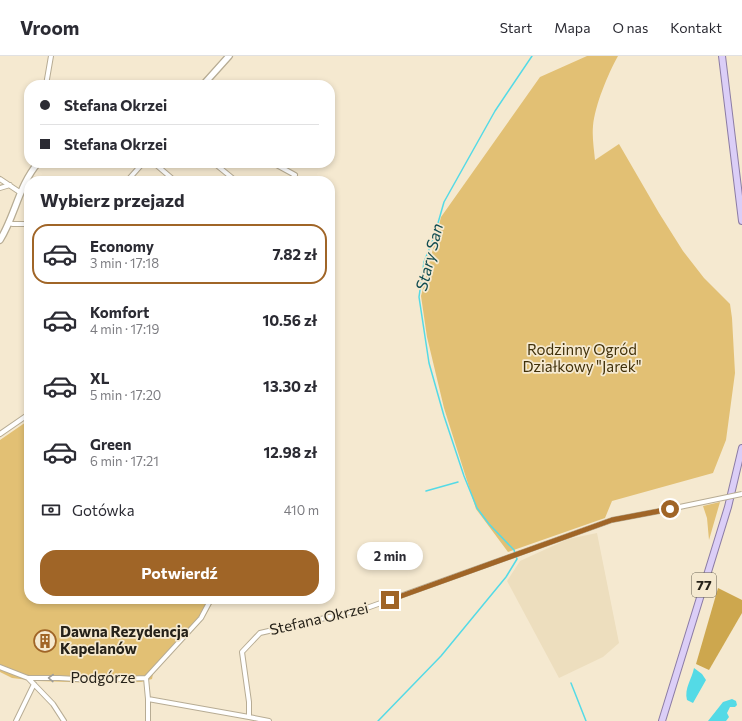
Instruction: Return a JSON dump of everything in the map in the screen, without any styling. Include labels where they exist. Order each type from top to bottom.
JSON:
[{"type":"main road","points":[[722,56],[742,221]]},
{"type":"main road","name":"77","points":[[662,721],[728,507],[742,448]]},
{"type":"street","points":[[47,80],[52,56]]},
{"type":"street","points":[[207,80],[229,56]]},
{"type":"street","points":[[131,176],[139,168]]},
{"type":"street","points":[[160,168],[169,176]]},
{"type":"street","points":[[220,168],[230,176]]},
{"type":"street","points":[[282,168],[295,175],[294,176]]},
{"type":"street","points":[[0,179],[21,192]]},
{"type":"street","points":[[0,188],[10,185]]},
{"type":"street","points":[[0,240],[24,186]]},
{"type":"street","points":[[8,222],[13,224],[24,224]]},
{"type":"street","points":[[0,434],[24,417]]},
{"type":"street","name":"Stefana Okrzei","points":[[249,717],[249,702],[242,652],[260,633],[364,609],[612,520],[742,494]]},
{"type":"street","name":"Podgórze","points":[[28,678],[93,680],[146,678],[201,618],[208,604]]},
{"type":"street","points":[[0,667],[28,678],[53,704],[64,721]]},
{"type":"street","points":[[146,678],[148,721]]},
{"type":"street","points":[[16,721],[34,684]]},
{"type":"street","points":[[148,699],[269,721]]},
{"type":"shaded area","points":[[597,533],[619,643],[603,657],[559,678],[507,581],[520,561],[568,539]]},
{"type":"shaded area","points":[[718,588],[742,600],[742,613],[709,670],[696,664]]},
{"type":"green space","name":"Rodzinny Ogród Działkowy \"Jarek\"","points":[[587,56],[618,56],[602,90],[594,118],[593,134],[595,160],[619,144],[683,251],[704,278],[730,304],[735,373],[726,440],[713,473],[612,501],[605,518],[508,552],[476,509],[444,408],[427,337],[421,296],[441,217],[540,77]]},
{"type":"green space","points":[[24,423],[24,604],[212,604],[205,616],[153,674],[152,679],[141,682],[101,683],[37,681],[12,678],[0,672],[0,440]]},
{"type":"green space","points":[[720,502],[709,540],[707,518],[703,506]]},
{"type":"water","points":[[694,668],[702,674],[706,680],[693,703],[687,700],[686,696],[687,688]]},
{"type":"water","points":[[732,699],[736,701],[737,705],[735,707],[730,707],[727,713],[729,717],[726,721],[708,721],[723,702]]},
{"type":"waterway","name":"Stary San","points":[[378,721],[441,656],[506,577],[517,559],[514,550],[489,524],[477,508],[464,476],[444,416],[429,363],[419,297],[424,262],[434,237],[444,202],[495,111],[532,56]]},
{"type":"waterway","points":[[426,491],[458,482]]},
{"type":"waterway","points":[[571,683],[586,721]]},
{"type":"place","name":"Dawna Rezydencja Kapelanów","points":[[45,641]]},
{"type":"route","points":[[390,600],[612,520],[670,509]]}]
